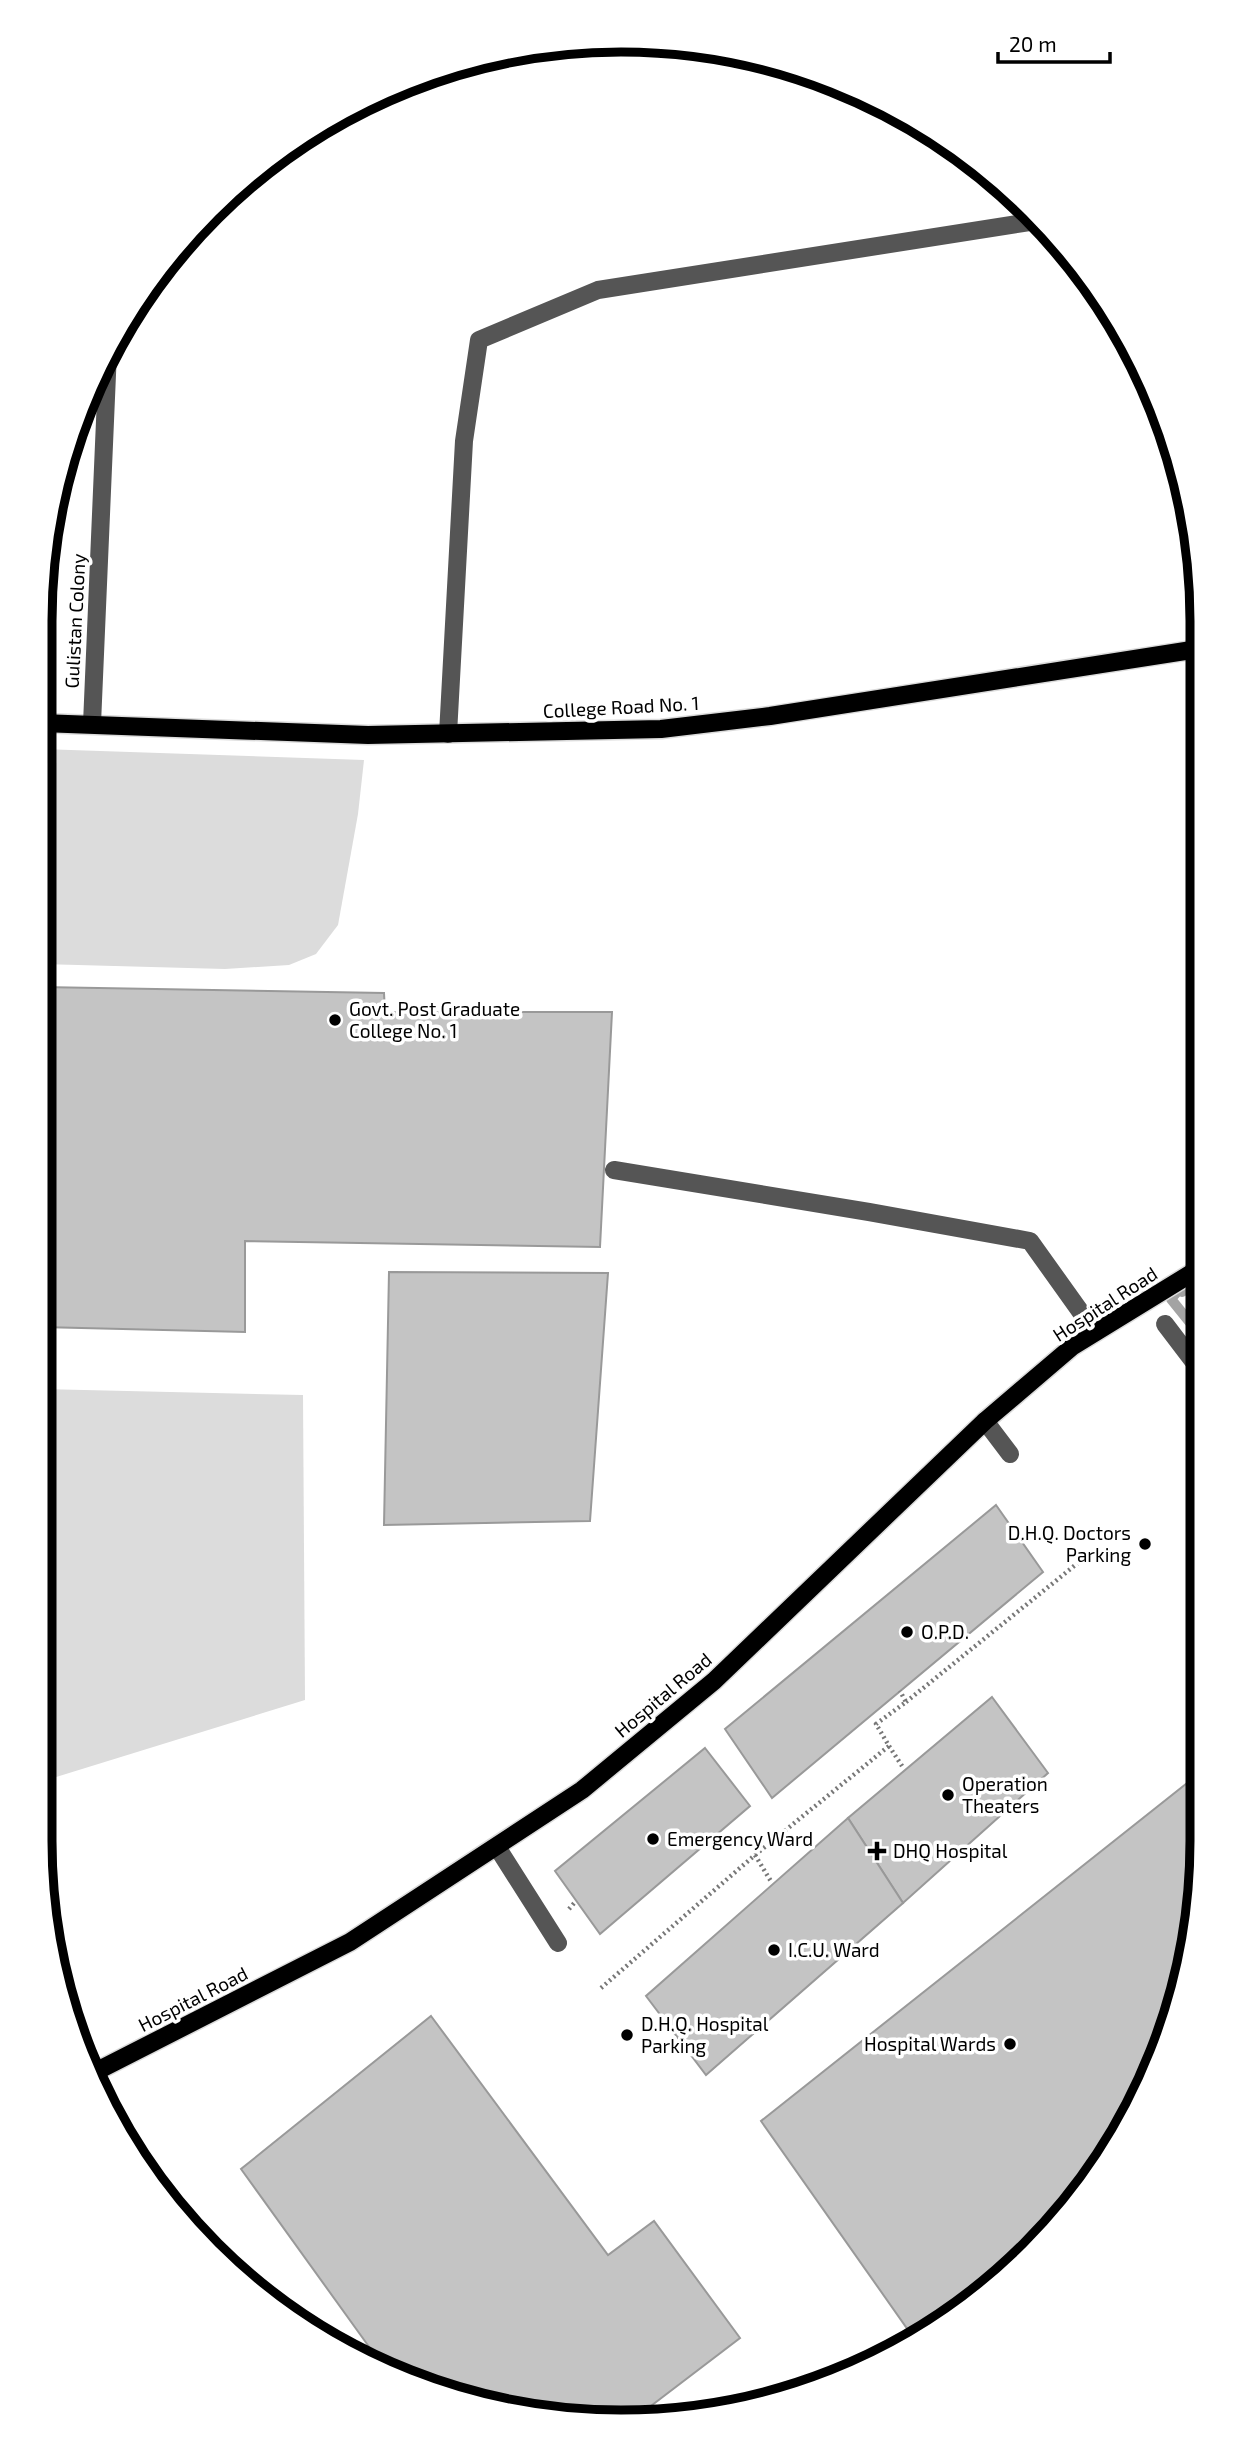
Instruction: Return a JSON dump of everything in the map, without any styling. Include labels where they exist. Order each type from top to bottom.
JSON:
[{"type":"main road","name":"College Road No. 1","points":[[52,723],[368,735],[661,729],[770,716],[1190,650]]},
{"type":"main road","name":"Hospital Road","points":[[101,2069],[350,1942],[583,1790],[714,1682],[985,1420],[1073,1346],[1190,1274]]},
{"type":"street","points":[[447,734],[464,441],[479,340],[598,290],[1027,222]]},
{"type":"street","name":"Gulistan Colony","points":[[92,724],[107,380]]},
{"type":"street","points":[[614,1170],[1030,1241],[1095,1332]]},
{"type":"street","points":[[1166,1324],[1190,1356]]},
{"type":"street","points":[[985,1420],[1010,1454]]},
{"type":"street","points":[[497,1847],[558,1943]]},
{"type":"path","points":[[904,1769],[876,1724],[1089,1554]]},
{"type":"path","points":[[900,1692],[906,1702]]},
{"type":"path","points":[[601,1988],[755,1855],[889,1746]]},
{"type":"path","points":[[755,1855],[772,1882]]},
{"type":"shaded area","points":[[52,749],[364,760],[358,814],[338,925],[316,954],[289,965],[225,969],[52,964]]},
{"type":"shaded area","points":[[52,1389],[303,1395],[305,1700],[52,1778]]},
{"type":"building","points":[[52,987],[384,993],[385,1012],[612,1012],[600,1247],[245,1241],[245,1332],[52,1327]]},
{"type":"building","points":[[389,1272],[608,1273],[590,1521],[384,1525]]},
{"type":"building","name":"O.P.D.","points":[[996,1505],[1043,1572],[772,1798],[725,1729]]},
{"type":"building","name":"Operation Theaters","points":[[992,1697],[1048,1773],[903,1903],[848,1818]]},
{"type":"building","name":"Emergency Ward","points":[[705,1748],[750,1806],[600,1934],[555,1871]]},
{"type":"building","name":"Hospital Wards","points":[[1190,1781],[1186,1915],[1171,1988],[1147,2058],[1114,2125],[1073,2187],[1024,2243],[968,2292],[909,2331],[761,2121]]},
{"type":"building","name":"I.C.U. Ward","points":[[848,1818],[903,1903],[706,2075],[646,1996]]},
{"type":"building","points":[[431,2016],[608,2255],[654,2221],[740,2338],[647,2409],[622,2410],[547,2405],[510,2399],[439,2379],[373,2352],[241,2169]]},
{"type":"waterway","points":[[1185,1283],[1171,1299],[1190,1323]]},
{"type":"waterway","points":[[1182,1292],[1190,1287]]},
{"type":"place","name":"Govt. Post Graduate College No. 1","points":[[335,1020]]},
{"type":"place","name":"D.H.Q. Doctors Parking","points":[[1145,1544]]},
{"type":"place","name":"O.P.D.","points":[[907,1632]]},
{"type":"place","name":"Operation Theaters","points":[[948,1795]]},
{"type":"place","name":"Emergency Ward","points":[[653,1839]]},
{"type":"place","name":"DHQ Hospital","points":[[877,1851]]},
{"type":"place","name":"I.C.U. Ward","points":[[774,1950]]},
{"type":"place","name":"D.H.Q. Hospital Parking","points":[[627,2035]]},
{"type":"place","name":"Hospital Wards","points":[[1010,2044]]}]
